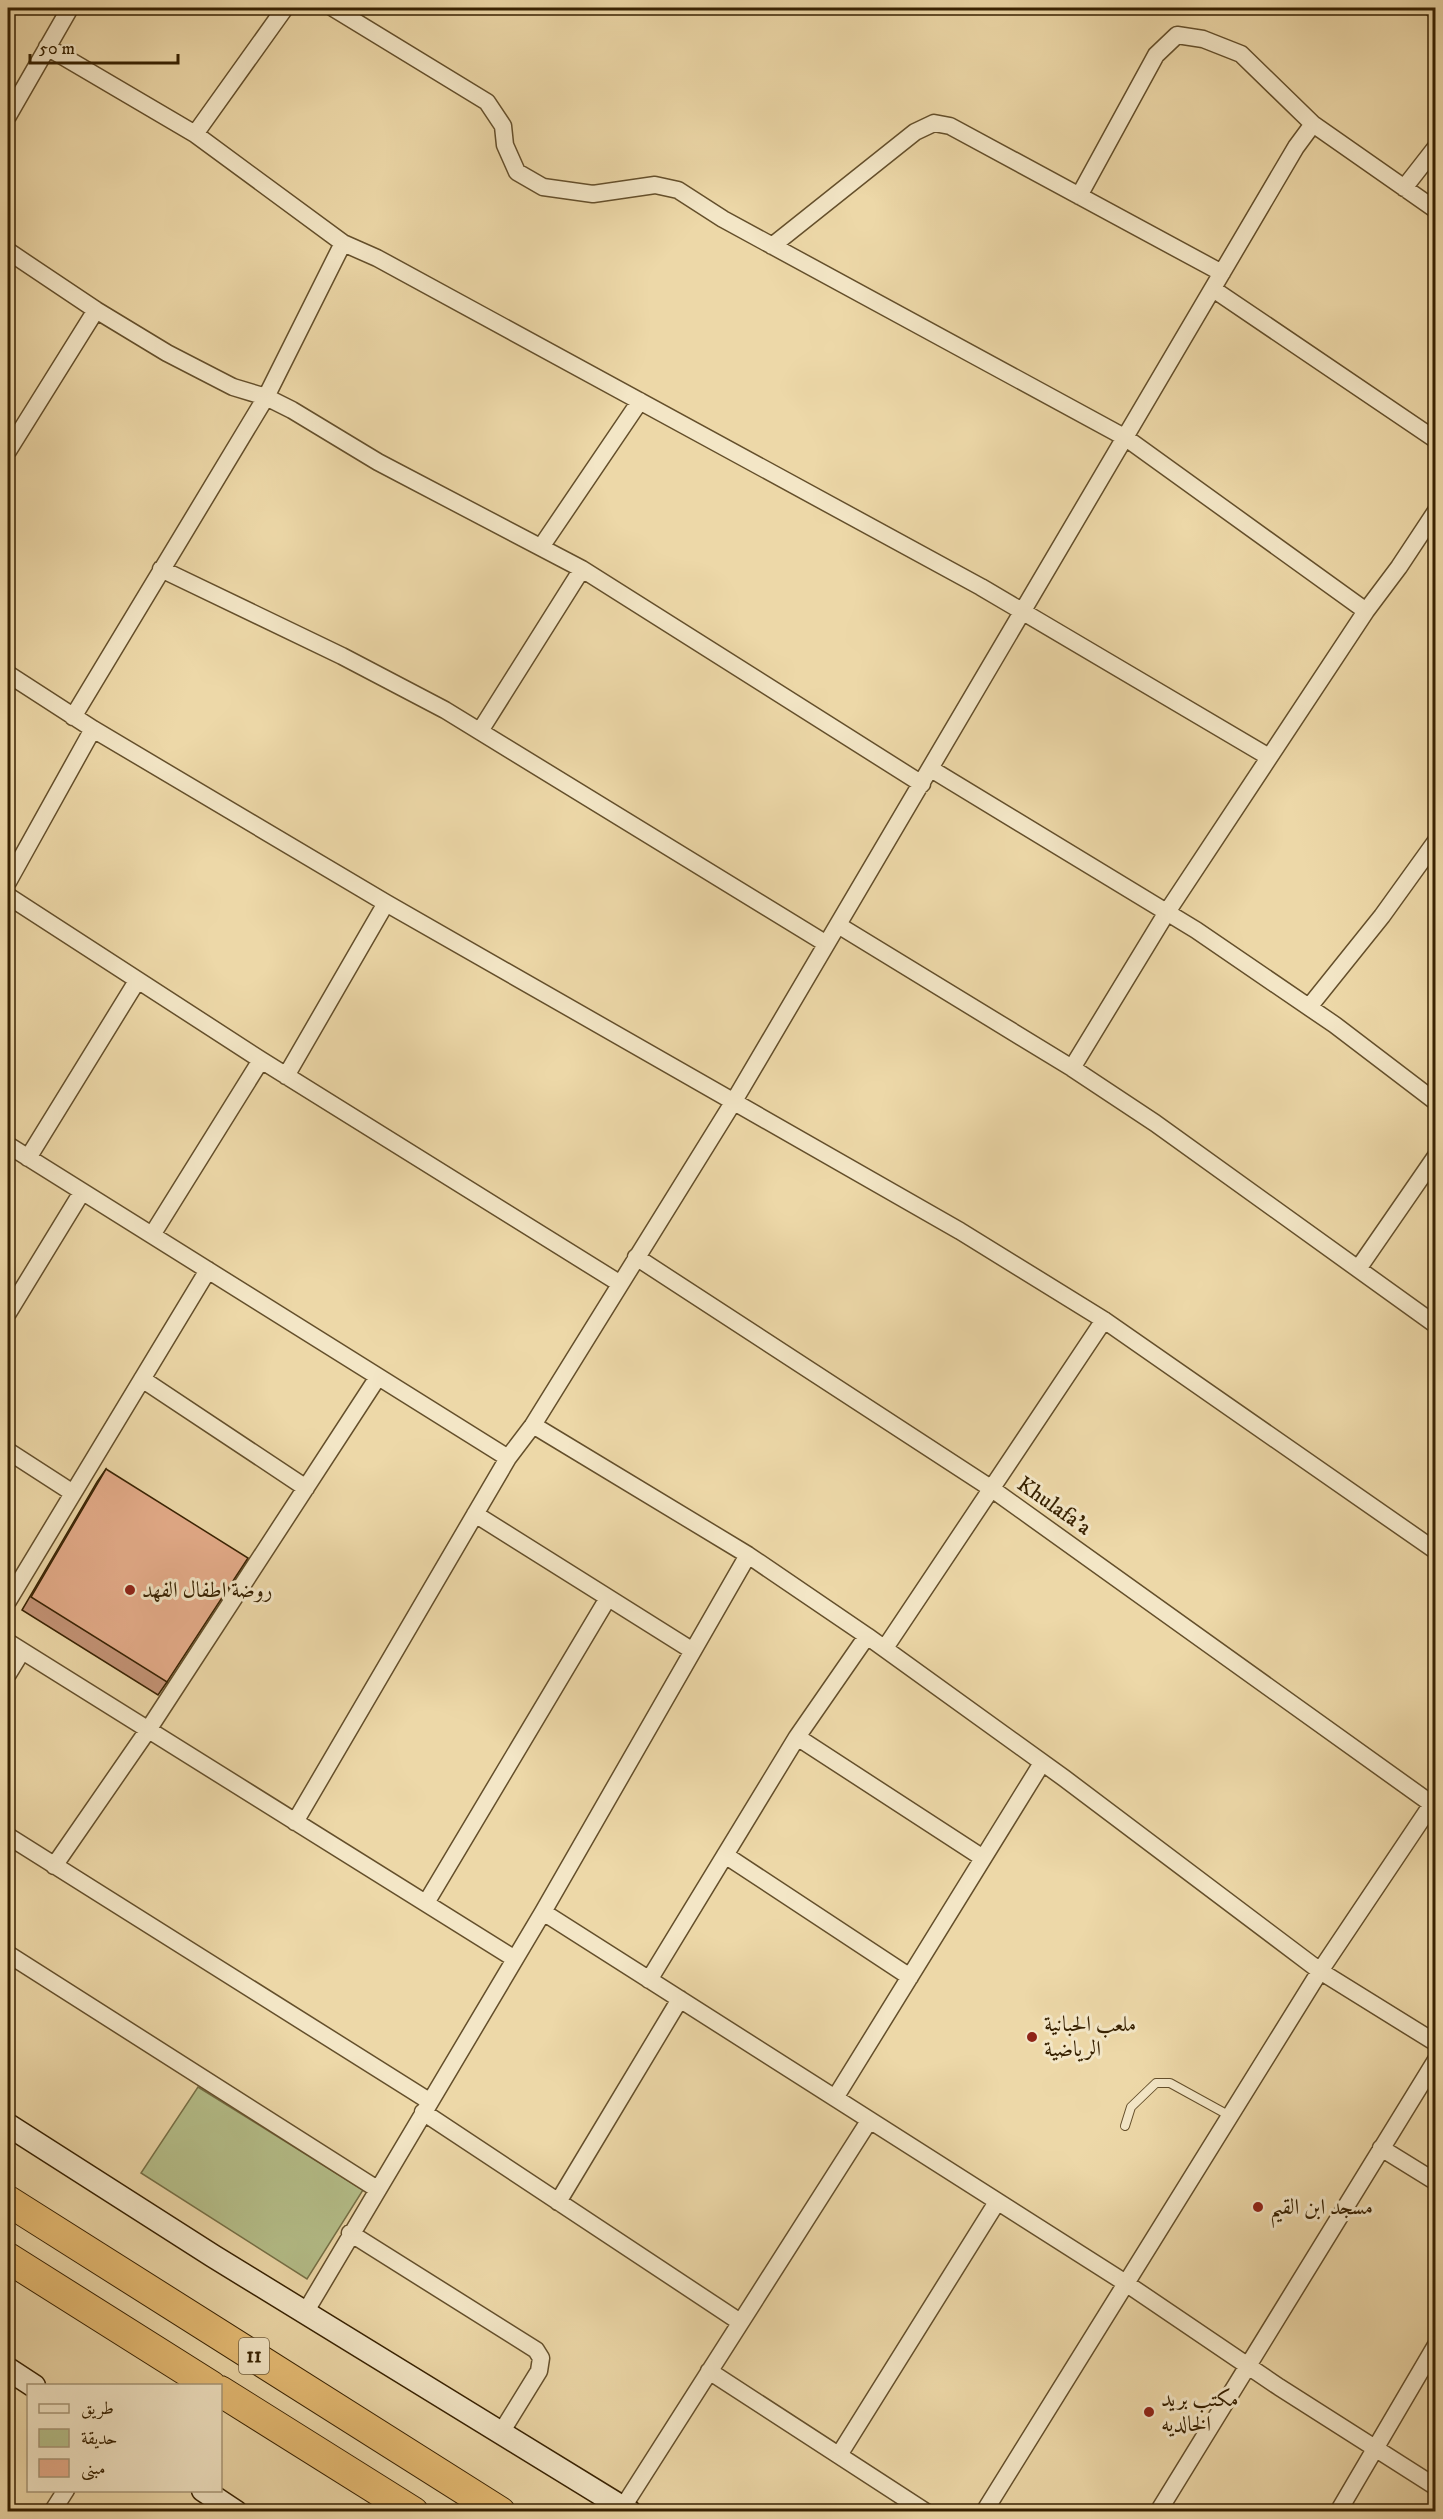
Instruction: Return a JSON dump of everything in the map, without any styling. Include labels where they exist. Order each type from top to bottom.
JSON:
[{"type":"highway","name":"11","points":[[8,2201],[500,2511]]},
{"type":"highway","name":"11","points":[[8,2258],[209,2384]]},
{"type":"highway","points":[[127,2333],[153,2293]]},
{"type":"highway","name":"11","points":[[222,2392],[413,2511]]},
{"type":"main road","points":[[8,2125],[627,2509]]},
{"type":"main road","points":[[8,2369],[32,2384]]},
{"type":"main road","points":[[206,2492],[236,2511]]},
{"type":"street","points":[[8,116],[69,8]]},
{"type":"street","points":[[333,8],[487,102],[503,126],[505,145],[517,172],[543,187],[593,194],[643,185],[678,190],[772,246],[1126,438],[1366,611]]},
{"type":"street","points":[[195,134],[281,9]]},
{"type":"street","points":[[1079,196],[1156,55],[1176,35],[1203,39],[1241,54],[1313,124],[1436,210]]},
{"type":"street","points":[[47,47],[195,134],[343,243],[377,258],[1022,611],[1269,757]]},
{"type":"street","points":[[772,246],[915,132],[934,123],[950,126],[1222,273]]},
{"type":"street","points":[[295,1822],[508,1458],[533,1425],[734,1101],[1296,147],[1313,124]]},
{"type":"street","points":[[1404,188],[1436,147]]},
{"type":"street","points":[[73,717],[266,397],[343,243]]},
{"type":"street","points":[[8,251],[96,310],[203,372],[233,387],[266,397],[378,462],[582,569],[922,784]]},
{"type":"street","points":[[1213,289],[1436,440]]},
{"type":"street","points":[[8,451],[96,310]]},
{"type":"street","points":[[541,547],[640,401]]},
{"type":"street","points":[[1072,1068],[1167,912],[1366,611],[1399,567],[1436,511]]},
{"type":"street","points":[[161,569],[342,656],[480,731],[825,943]]},
{"type":"street","points":[[480,731],[582,569]]},
{"type":"street","points":[[8,674],[73,717],[386,903],[960,1231],[1104,1320],[1436,1551]]},
{"type":"street","points":[[8,882],[93,729]]},
{"type":"street","points":[[931,769],[1167,912],[1309,1007],[1436,1102]]},
{"type":"street","points":[[1309,1007],[1382,916],[1436,841]]},
{"type":"street","points":[[8,896],[286,1076],[619,1283]]},
{"type":"street","points":[[286,1076],[386,903]]},
{"type":"street","points":[[838,925],[1072,1068],[1155,1123],[1436,1325]]},
{"type":"street","points":[[28,1158],[137,981]]},
{"type":"street","points":[[152,1235],[261,1060]]},
{"type":"street","points":[[8,1145],[508,1458]]},
{"type":"street","points":[[1358,1269],[1436,1156]]},
{"type":"street","points":[[8,1313],[82,1192]]},
{"type":"street","name":"Khulafa'a","points":[[636,1257],[992,1489],[1434,1803]]},
{"type":"street","points":[[8,1602],[208,1270]]},
{"type":"street","points":[[885,1648],[1104,1320]]},
{"type":"street","points":[[54,1866],[148,1730],[378,1377]]},
{"type":"street","points":[[142,1379],[306,1488]]},
{"type":"street","points":[[533,1425],[748,1556],[885,1648],[1320,1971],[1436,2043]]},
{"type":"street","points":[[8,1450],[73,1493]]},
{"type":"street","points":[[475,1514],[693,1652]]},
{"type":"street","points":[[306,2311],[350,2233],[543,1912],[748,1556]]},
{"type":"street","points":[[426,1903],[608,1598]]},
{"type":"street","points":[[649,1980],[797,1737],[867,1636]]},
{"type":"street","points":[[8,1642],[515,1959]]},
{"type":"street","points":[[8,1674],[22,1651]]},
{"type":"street","points":[[797,1737],[983,1858]]},
{"type":"street","points":[[835,2098],[1042,1763]]},
{"type":"street","points":[[984,2511],[1124,2282],[1320,1971],[1434,1803]]},
{"type":"street","points":[[8,1836],[426,2107],[558,2202],[740,2322]]},
{"type":"street","points":[[725,1855],[910,1977]]},
{"type":"street","points":[[543,1912],[1124,2282],[1247,2366],[1436,2487]]},
{"type":"street","points":[[8,1954],[377,2189]]},
{"type":"street","points":[[558,2202],[680,1999]]},
{"type":"street","points":[[1158,2511],[1436,2060]]},
{"type":"street","points":[[627,2509],[740,2322],[869,2121]]},
{"type":"street","points":[[1381,2148],[1436,2182]]},
{"type":"street","points":[[838,2455],[998,2202]]},
{"type":"street","points":[[350,2233],[536,2350],[542,2358],[539,2371],[502,2431]]},
{"type":"street","points":[[1338,2511],[1436,2345]]},
{"type":"street","points":[[709,2372],[926,2511]]},
{"type":"street","points":[[52,2511],[65,2492]]},
{"type":"lane","points":[[1125,2126],[1131,2107],[1156,2083],[1170,2083],[1230,2116]]},
{"type":"green space","points":[[198,2087],[363,2190],[307,2279],[141,2173]]},
{"type":"building","name":"روضة اطفال الفهد","points":[[106,1469],[248,1558],[167,1682],[31,1597]]},
{"type":"place","name":"روضة اطفال الفهد","points":[[130,1590]]},
{"type":"place","name":"ملعب الحبانية الرياضية","points":[[1032,2037]]},
{"type":"place","name":"مسجد ابن القيم","points":[[1258,2207]]},
{"type":"place","name":"مكتب بريد الخالديه","points":[[1149,2412]]}]
